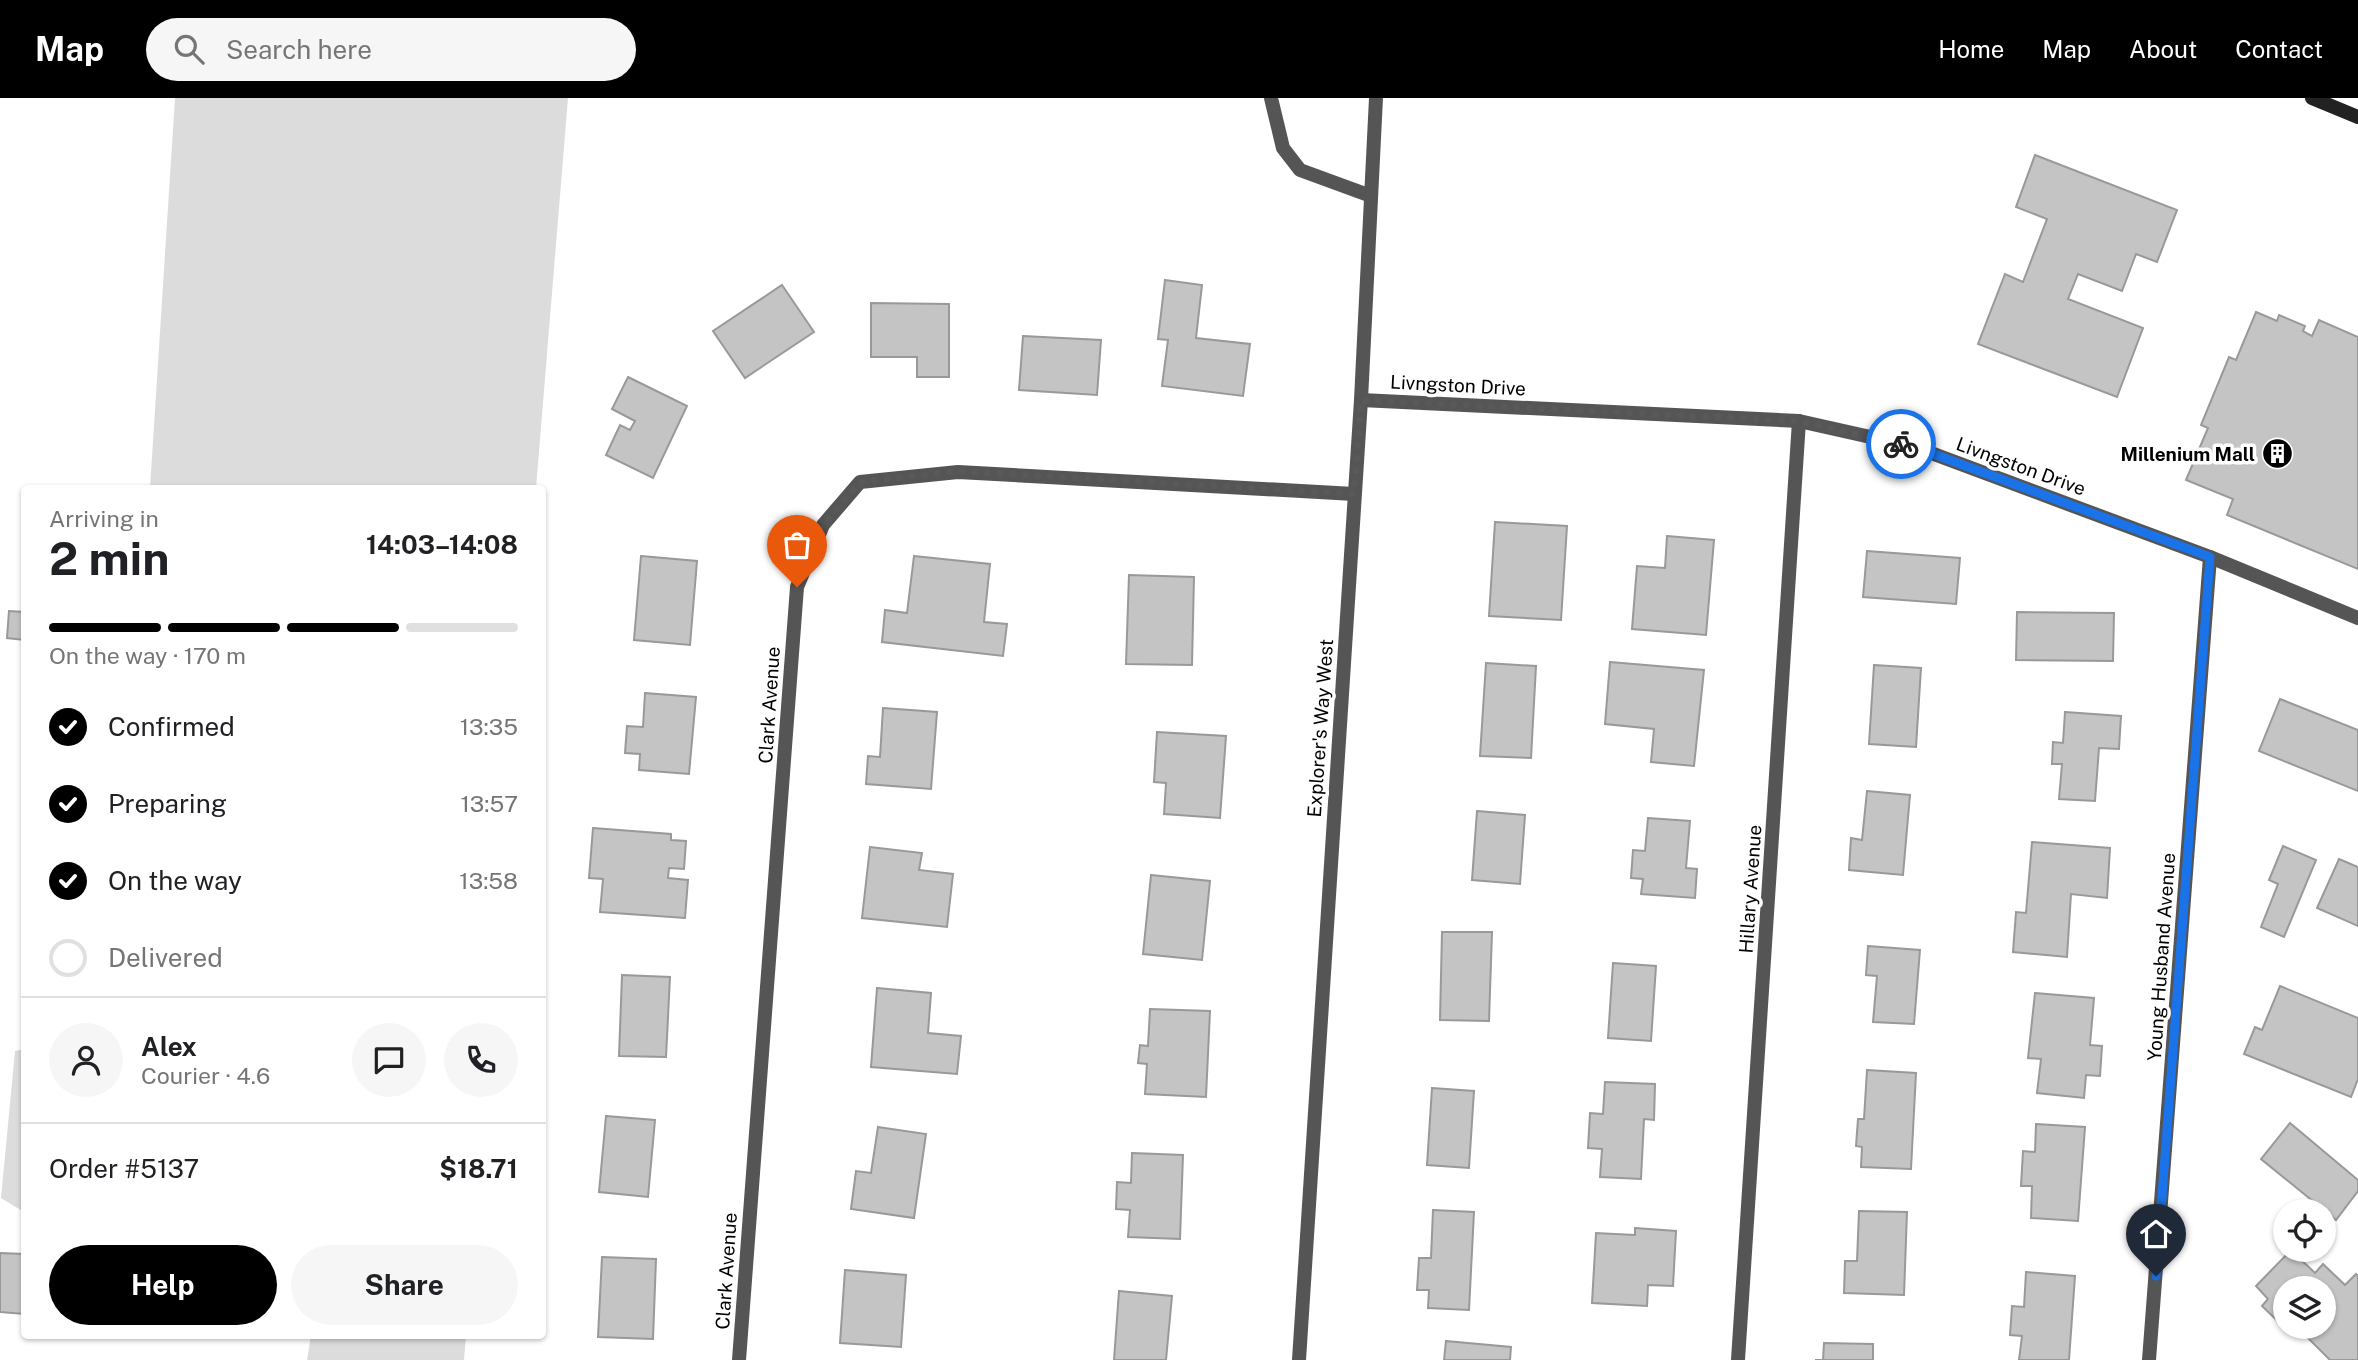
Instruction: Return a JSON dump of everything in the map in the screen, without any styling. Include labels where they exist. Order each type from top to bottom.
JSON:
[{"type":"main road","points":[[2312,98],[2358,117]]},
{"type":"street","points":[[1271,98],[1283,148],[1300,170],[1371,196]]},
{"type":"street","name":"Explorer's Way West","points":[[1299,1360],[1361,400],[1376,98]]},
{"type":"street","name":"Livngston Drive","points":[[1361,400],[1799,421],[1915,447],[2210,557],[2358,618]]},
{"type":"street","name":"Hillary Avenue","points":[[1738,1360],[1799,421]]},
{"type":"street","name":"Clark Avenue","points":[[739,1360],[797,587],[823,525],[860,482],[958,471],[1354,494]]},
{"type":"street","name":"Young Husband Avenue","points":[[2149,1360],[2210,557]]},
{"type":"shaded area","points":[[175,98],[568,98],[536,485],[150,485]]},
{"type":"shaded area","points":[[21,1050],[21,1210],[1,1198],[15,1051]]},
{"type":"shaded area","points":[[310,1339],[466,1339],[464,1360],[307,1360]]},
{"type":"building","points":[[2035,155],[2177,210],[2157,262],[2136,254],[2122,291],[2078,274],[2068,299],[2143,328],[2117,397],[1978,344],[2005,274],[2023,282],[2047,219],[2016,207]]},
{"type":"building","points":[[1165,280],[1202,285],[1196,338],[1250,344],[1243,396],[1162,386],[1168,340],[1158,339]]},
{"type":"building","points":[[782,285],[814,332],[745,378],[713,331]]},
{"type":"building","points":[[871,303],[949,304],[949,377],[917,377],[917,357],[871,357]]},
{"type":"building","name":"Millenium Mall","points":[[2256,312],[2277,321],[2279,315],[2305,326],[2303,331],[2312,336],[2319,320],[2358,337],[2358,569],[2227,515],[2233,499],[2186,480],[2208,428],[2201,425],[2229,357],[2236,360]]},
{"type":"building","points":[[1023,336],[1101,340],[1097,395],[1019,390]]},
{"type":"building","points":[[628,377],[687,406],[653,478],[606,455],[620,425],[630,430],[635,421],[612,409]]},
{"type":"building","points":[[1495,522],[1567,526],[1561,620],[1489,616]]},
{"type":"building","points":[[1667,536],[1714,540],[1706,635],[1632,629],[1637,566],[1665,568]]},
{"type":"building","points":[[1867,551],[1960,558],[1956,604],[1863,597]]},
{"type":"building","points":[[641,556],[697,561],[690,645],[634,640]]},
{"type":"building","points":[[914,556],[990,564],[984,622],[1007,624],[1003,656],[882,642],[885,610],[907,613]]},
{"type":"building","points":[[1129,575],[1194,577],[1192,665],[1126,664]]},
{"type":"building","points":[[9,611],[21,612],[21,640],[7,638]]},
{"type":"building","points":[[2017,612],[2114,613],[2113,661],[2016,660]]},
{"type":"building","points":[[1610,662],[1704,670],[1694,766],[1651,762],[1654,729],[1605,724]]},
{"type":"building","points":[[1486,663],[1536,666],[1531,758],[1480,756]]},
{"type":"building","points":[[1874,665],[1921,668],[1916,747],[1869,744]]},
{"type":"building","points":[[645,693],[696,697],[689,774],[639,770],[640,754],[625,753],[627,726],[643,727]]},
{"type":"building","points":[[2280,699],[2358,730],[2358,791],[2259,751]]},
{"type":"building","points":[[883,708],[937,712],[931,789],[866,784],[868,756],[880,757]]},
{"type":"building","points":[[2065,712],[2121,716],[2119,749],[2099,748],[2095,801],[2059,799],[2062,764],[2052,764],[2053,742],[2063,743]]},
{"type":"building","points":[[1157,732],[1226,736],[1220,818],[1164,814],[1166,783],[1154,782]]},
{"type":"building","points":[[1867,791],[1910,795],[1903,875],[1849,870],[1851,838],[1862,840]]},
{"type":"building","points":[[1477,811],[1525,815],[1520,884],[1472,880]]},
{"type":"building","points":[[1648,818],[1690,821],[1686,868],[1697,869],[1695,898],[1641,894],[1643,879],[1631,878],[1633,850],[1645,851]]},
{"type":"building","points":[[593,828],[671,834],[671,840],[686,841],[684,869],[669,868],[668,878],[688,880],[685,918],[600,912],[603,879],[589,878]]},
{"type":"building","points":[[2032,842],[2110,848],[2107,898],[2071,894],[2067,957],[2013,952],[2016,912],[2026,913]]},
{"type":"building","points":[[2283,846],[2316,860],[2284,937],[2261,927],[2278,884],[2269,880]]},
{"type":"building","points":[[870,847],[922,853],[919,870],[953,874],[947,927],[862,918]]},
{"type":"building","points":[[2339,859],[2358,867],[2358,926],[2317,908]]},
{"type":"building","points":[[1151,875],[1210,881],[1202,960],[1143,954]]},
{"type":"building","points":[[1442,932],[1492,932],[1489,1021],[1440,1020]]},
{"type":"building","points":[[1868,946],[1920,950],[1914,1024],[1873,1022],[1877,976],[1866,975]]},
{"type":"building","points":[[1613,963],[1656,966],[1651,1041],[1608,1038]]},
{"type":"building","points":[[622,975],[670,977],[666,1057],[619,1056]]},
{"type":"building","points":[[2280,986],[2358,1018],[2358,1079],[2351,1097],[2244,1054],[2255,1027],[2262,1030]]},
{"type":"building","points":[[877,988],[931,993],[928,1033],[961,1036],[957,1074],[871,1067]]},
{"type":"building","points":[[2035,993],[2094,998],[2090,1045],[2102,1046],[2100,1076],[2086,1075],[2084,1098],[2037,1093],[2041,1059],[2028,1058]]},
{"type":"building","points":[[1150,1009],[1210,1011],[1206,1097],[1145,1094],[1147,1064],[1138,1063],[1140,1045],[1148,1046]]},
{"type":"building","points":[[1867,1070],[1916,1073],[1911,1169],[1861,1167],[1862,1147],[1856,1146],[1858,1119],[1864,1119]]},
{"type":"building","points":[[1605,1082],[1655,1084],[1654,1120],[1644,1119],[1641,1179],[1600,1177],[1602,1149],[1588,1148],[1590,1113],[1603,1114]]},
{"type":"building","points":[[1432,1088],[1474,1091],[1469,1168],[1427,1165]]},
{"type":"building","points":[[606,1116],[655,1120],[648,1197],[599,1192]]},
{"type":"building","points":[[2290,1123],[2358,1180],[2358,1191],[2336,1220],[2336,1199],[2310,1199],[2261,1159]]},
{"type":"building","points":[[2036,1124],[2085,1127],[2078,1221],[2031,1218],[2032,1186],[2021,1186],[2023,1151],[2035,1152]]},
{"type":"building","points":[[878,1127],[926,1134],[914,1218],[851,1209],[856,1171],[871,1173]]},
{"type":"building","points":[[1132,1153],[1183,1155],[1180,1239],[1128,1237],[1130,1210],[1116,1209],[1117,1182],[1131,1183]]},
{"type":"building","points":[[1433,1210],[1474,1212],[1469,1310],[1428,1308],[1429,1290],[1417,1290],[1419,1258],[1431,1258]]},
{"type":"building","points":[[1859,1211],[1907,1212],[1904,1295],[1844,1293],[1845,1261],[1857,1261]]},
{"type":"building","points":[[1635,1228],[1676,1231],[1673,1286],[1648,1285],[1647,1306],[1592,1303],[1596,1233],[1635,1235]]},
{"type":"building","points":[[0,1253],[21,1254],[21,1314],[0,1312]]},
{"type":"building","points":[[602,1257],[656,1259],[653,1339],[598,1337]]},
{"type":"building","points":[[2279,1262],[2304,1262],[2315,1273],[2323,1264],[2336,1276],[2273,1276],[2273,1317],[2262,1306],[2268,1299],[2256,1286]]},
{"type":"building","points":[[845,1270],[906,1275],[901,1347],[840,1343]]},
{"type":"building","points":[[2026,1272],[2075,1276],[2069,1360],[2019,1360],[2022,1336],[2010,1335],[2012,1306],[2024,1307]]},
{"type":"building","points":[[2356,1274],[2358,1360],[2330,1360],[2309,1339],[2336,1339],[2336,1276],[2345,1285]]},
{"type":"building","points":[[1119,1291],[1172,1296],[1166,1360],[1114,1360]]},
{"type":"building","points":[[1446,1341],[1511,1347],[1510,1360],[1444,1360]]},
{"type":"building","points":[[1824,1343],[1873,1344],[1873,1360],[1823,1360]]},
{"type":"way so far","points":[[797,587],[823,525],[860,482],[958,471],[1354,494],[1361,400],[1799,421],[1901,444]]},
{"type":"place","name":"Millenium Mall","points":[[2278,454]]},
{"type":"route","points":[[1901,444],[2210,557],[2156,1276]]}]
